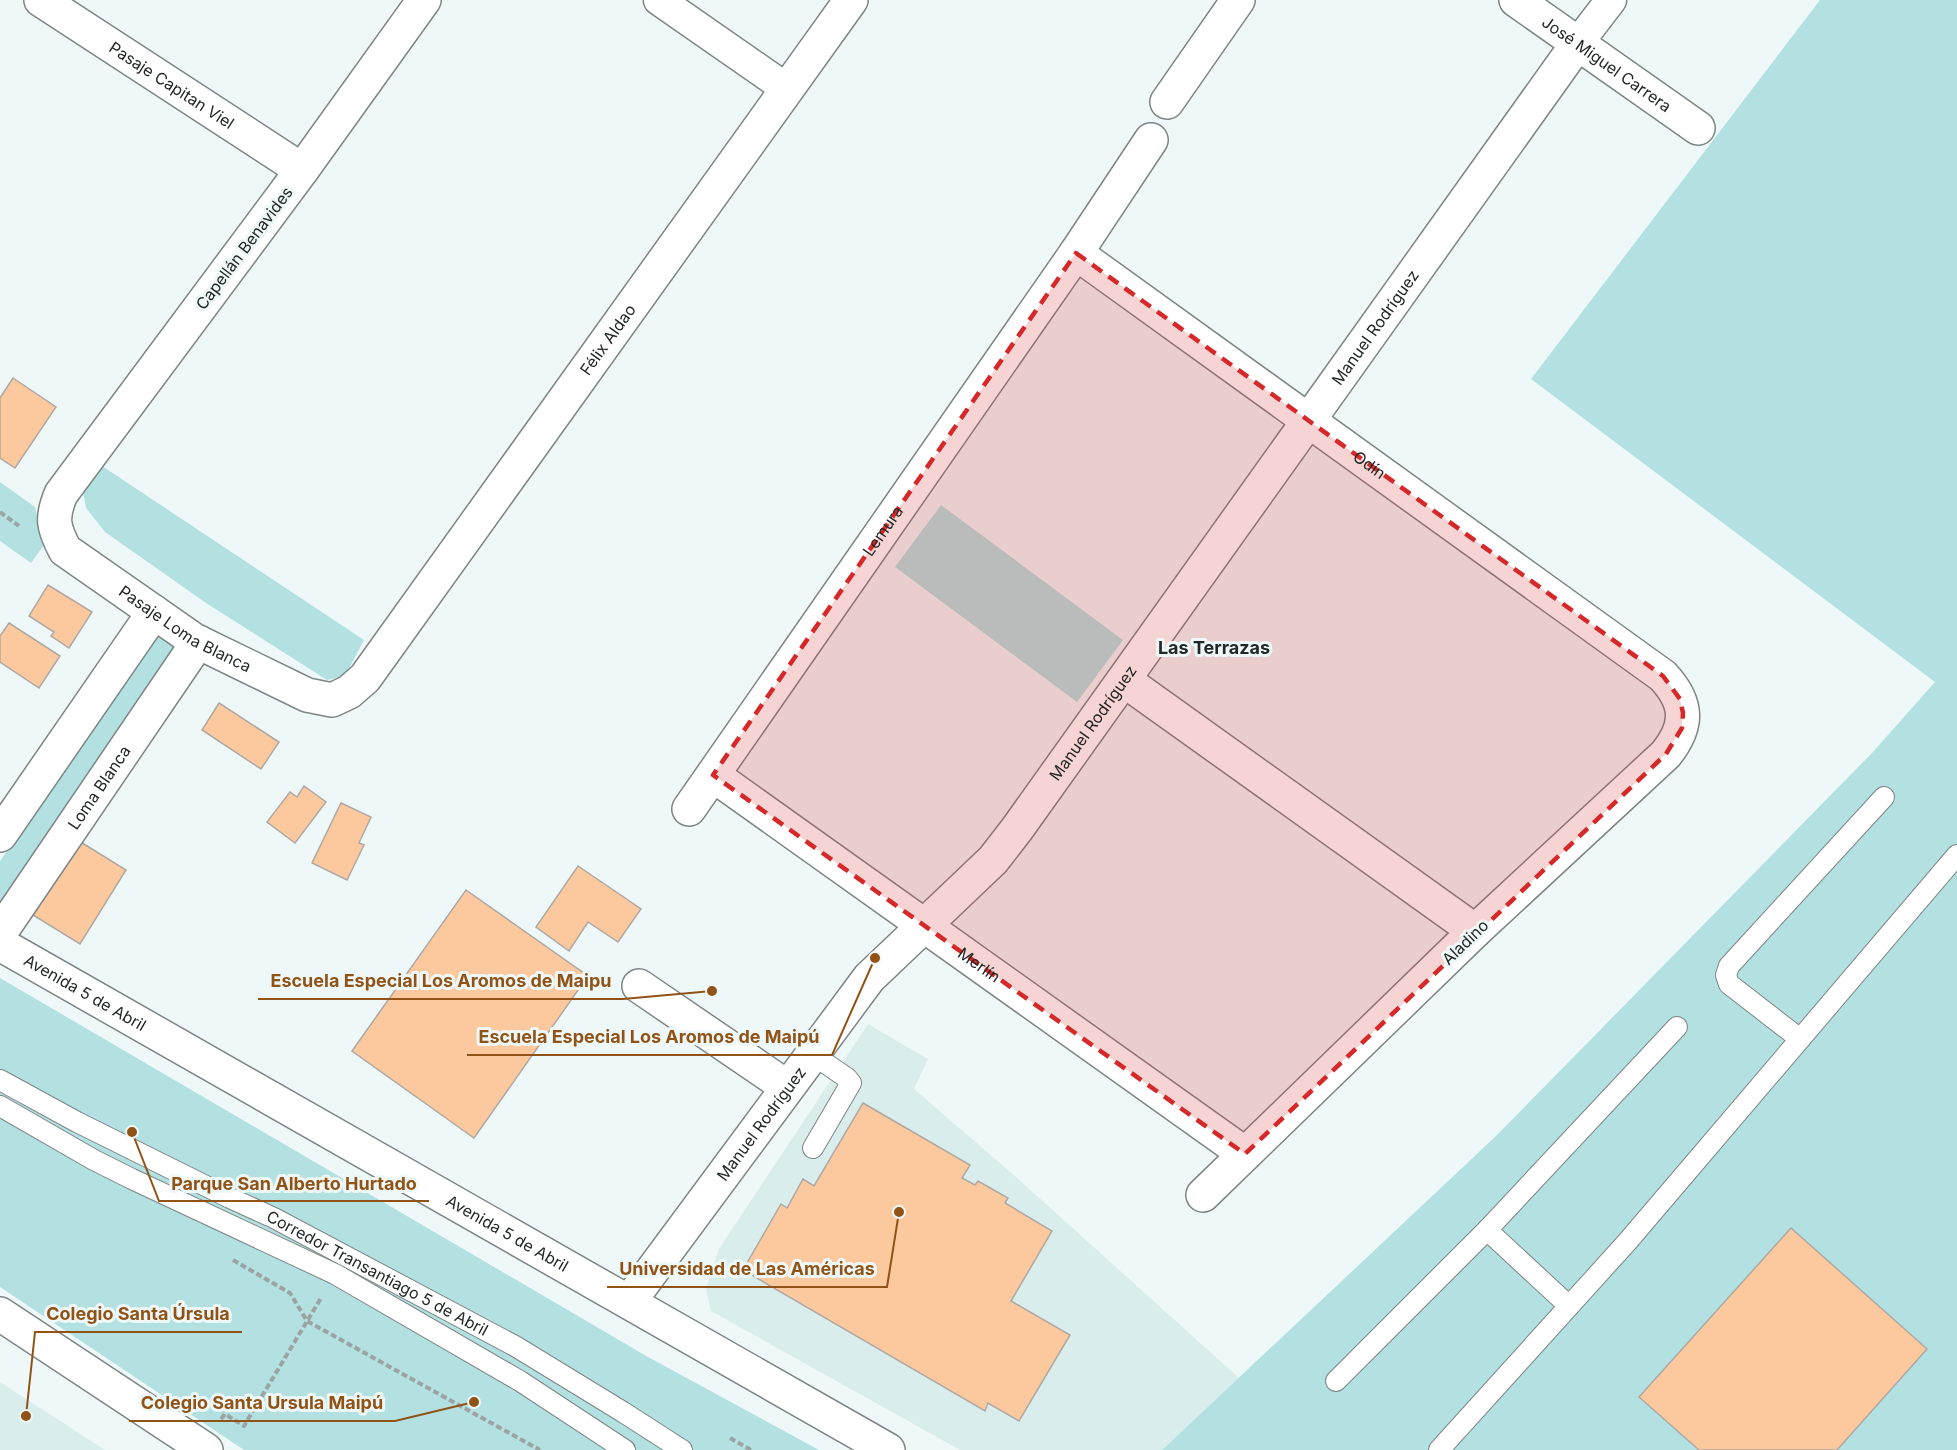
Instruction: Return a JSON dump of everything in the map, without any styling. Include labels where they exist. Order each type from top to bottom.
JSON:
[{"type":"street","name":"Pasaje Capitan Viel","points":[[41,0],[302,170]]},
{"type":"street","name":"Capellán Benavides","points":[[61,494],[302,170],[424,0]]},
{"type":"street","points":[[659,0],[787,89]]},
{"type":"street","name":"Félix Aldao","points":[[365,678],[851,0]]},
{"type":"street","points":[[1167,102],[1238,0]]},
{"type":"street","name":"José Miguel Carrera","points":[[1516,0],[1698,128]]},
{"type":"street","name":"Manuel Rodríguez","points":[[629,1302],[869,978],[993,860],[1017,829],[1611,0]]},
{"type":"street","name":"Lemura","points":[[689,809],[1076,253],[1151,140]]},
{"type":"street","name":"Odín","points":[[1076,253],[1663,676]]},
{"type":"street","name":"Pasaje Loma Blanca","points":[[61,494],[53,511],[56,531],[65,550],[198,642],[307,695],[332,700],[349,692],[365,678]]},
{"type":"street","points":[[0,835],[154,612]]},
{"type":"street","name":"Loma Blanca","points":[[0,933],[198,642]]},
{"type":"street","name":"Aladino","points":[[1203,1195],[1475,931],[1666,754],[1676,742],[1682,728],[1683,713],[1680,699],[1663,676]]},
{"type":"street","points":[[1124,680],[1475,931]]},
{"type":"street","name":"Merlín","points":[[713,775],[1245,1154]]},
{"type":"street","name":"Avenida 5 de Abril","points":[[0,944],[888,1450]]},
{"type":"street","points":[[639,986],[787,1087]]},
{"type":"street","points":[[0,1314],[205,1449]]},
{"type":"lane","points":[[1800,1040],[1729,984],[1726,975],[1729,966],[1884,798]]},
{"type":"lane","points":[[1439,1450],[1628,1241],[1957,855]]},
{"type":"lane","points":[[1336,1382],[1487,1230],[1677,1028]]},
{"type":"lane","points":[[812,1054],[851,1083],[813,1148]]},
{"type":"lane","name":"Corredor Transantiago 5 de Abril","points":[[0,1080],[77,1122],[304,1233],[515,1346],[682,1450]]},
{"type":"lane","name":"Corredor Transantiago 5 de Abril","points":[[0,1106],[94,1160],[335,1274],[520,1381],[625,1450]]},
{"type":"lane","points":[[1487,1230],[1569,1306]]},
{"type":"path","points":[[228,1257],[290,1293],[307,1321],[540,1450]]},
{"type":"path","points":[[205,1449],[225,1414],[243,1426],[335,1274]]},
{"type":"path","points":[[730,1438],[751,1450]]},
{"type":"highlighted area","points":[[1076,253],[1663,676],[1680,699],[1683,713],[1682,728],[1666,754],[1245,1154],[713,775]]},
{"type":"shaded area","points":[[1820,0],[1957,0],[1957,1450],[1162,1450],[1496,1136],[1872,753],[1935,682],[1531,379]]},
{"type":"shaded area","points":[[102,466],[364,640],[345,676],[327,680],[206,603],[105,532],[86,508],[83,492]]},
{"type":"shaded area","points":[[0,482],[35,507],[44,545],[31,563],[0,541]]},
{"type":"shaded area","points":[[941,505],[1123,640],[1077,702],[895,567]]},
{"type":"shaded area","points":[[157,633],[177,646],[0,905],[0,861]]},
{"type":"shaded area","points":[[0,978],[648,1357],[819,1450],[244,1450],[0,1287]]},
{"type":"shaded area","points":[[868,1024],[928,1059],[914,1089],[1015,1176],[1239,1378],[1162,1450],[960,1450],[711,1311],[706,1289],[719,1249]]},
{"type":"shaded area","points":[[0,1382],[105,1450],[0,1450]]},
{"type":"building","points":[[13,378],[56,407],[15,468],[0,458],[0,398]]},
{"type":"building","points":[[48,585],[92,612],[69,648],[51,636],[54,632],[29,616]]},
{"type":"building","points":[[9,623],[60,656],[39,688],[0,662],[0,636]]},
{"type":"building","points":[[219,703],[279,742],[261,769],[202,730]]},
{"type":"building","points":[[304,786],[326,802],[295,843],[267,822],[290,792],[297,797]]},
{"type":"building","points":[[341,803],[371,817],[359,843],[364,845],[347,880],[312,863]]},
{"type":"building","points":[[79,841],[126,870],[80,944],[33,915]]},
{"type":"building","points":[[578,866],[641,909],[618,942],[588,922],[569,951],[536,927]]},
{"type":"building","points":[[466,890],[588,976],[474,1138],[352,1051]]},
{"type":"building","points":[[863,1103],[970,1165],[962,1178],[975,1185],[978,1181],[1008,1198],[1005,1203],[1052,1231],[1011,1301],[1070,1335],[1019,1421],[988,1403],[985,1411],[743,1270],[781,1204],[787,1208],[803,1179],[814,1186]]},
{"type":"building","points":[[1791,1228],[1927,1349],[1837,1450],[1699,1450],[1639,1397]]},
{"type":"place","name":"Escuela Especial Los Aromos de Maipú","points":[[875,958]]},
{"type":"place","name":"Escuela Especial Los Aromos de Maipu","points":[[712,991]]},
{"type":"place","name":"Parque San Alberto Hurtado","points":[[132,1132]]},
{"type":"place","name":"Universidad de Las Américas","points":[[899,1212]]},
{"type":"place","name":"Colegio Santa Ursula Maipú","points":[[474,1402]]},
{"type":"place","name":"Colegio Santa Úrsula","points":[[26,1416]]},
{"type":"district","name":"Las Terrazas","points":[[1214,647]]}]
